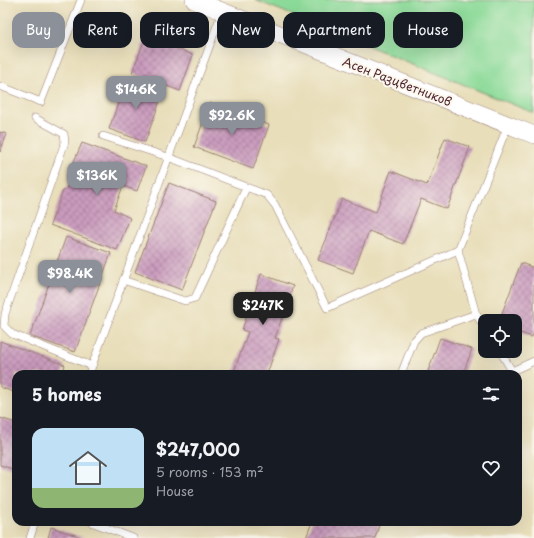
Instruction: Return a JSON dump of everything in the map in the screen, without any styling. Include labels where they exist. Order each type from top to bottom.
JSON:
[{"type":"street","name":"Асен Разцветников","points":[[194,0],[222,12]]},
{"type":"street","name":"Асен Разцветников","points":[[275,33],[534,135]]},
{"type":"lane","points":[[0,86],[41,102],[81,0]]},
{"type":"lane","points":[[90,370],[217,25]]},
{"type":"lane","points":[[35,118],[64,134],[65,142],[5,314],[4,326],[12,334],[92,366]]},
{"type":"lane","points":[[478,317],[458,250],[508,125]]},
{"type":"lane","points":[[103,136],[168,157],[266,195],[275,205],[327,308],[458,250]]},
{"type":"lane","points":[[123,280],[185,301],[195,298],[246,188]]},
{"type":"lane","points":[[403,370],[414,341],[421,333],[476,314]]},
{"type":"lane","points":[[504,358],[511,370]]},
{"type":"lane","points":[[514,370],[534,361]]},
{"type":"lane","points":[[30,538],[34,526]]},
{"type":"lane","points":[[102,526],[133,538]]},
{"type":"green space","points":[[255,0],[534,0],[534,113],[374,48],[385,48],[385,12],[285,12]]},
{"type":"building","points":[[141,48],[176,48],[193,55],[180,91],[132,73]]},
{"type":"building","points":[[127,78],[164,90],[145,142],[109,129]]},
{"type":"building","points":[[210,103],[269,125],[253,169],[194,147]]},
{"type":"building","points":[[0,132],[7,134],[0,152]]},
{"type":"building","points":[[445,138],[470,147],[447,209],[421,199],[403,244],[369,231],[353,273],[318,260],[342,199],[376,212],[391,171],[427,185]]},
{"type":"building","points":[[82,143],[146,166],[137,191],[123,186],[114,210],[130,218],[117,250],[50,225],[63,191],[69,185],[69,173]]},
{"type":"building","points":[[169,183],[216,201],[182,290],[135,272]]},
{"type":"building","points":[[66,237],[111,253],[75,352],[30,336]]},
{"type":"building","points":[[521,263],[534,268],[534,332],[532,337],[522,333],[522,314],[502,314]]},
{"type":"building","points":[[261,274],[293,286],[275,338],[279,339],[268,370],[234,370],[248,332],[242,330]]},
{"type":"building","points":[[440,338],[472,349],[464,370],[428,370]]},
{"type":"building","points":[[0,341],[65,365],[63,370],[12,370],[12,392],[0,387]]},
{"type":"building","points":[[0,418],[12,422],[12,469],[0,465]]},
{"type":"building","points":[[310,526],[379,526],[375,538],[306,538]]},
{"type":"building","points":[[51,527],[84,538],[48,538]]}]
